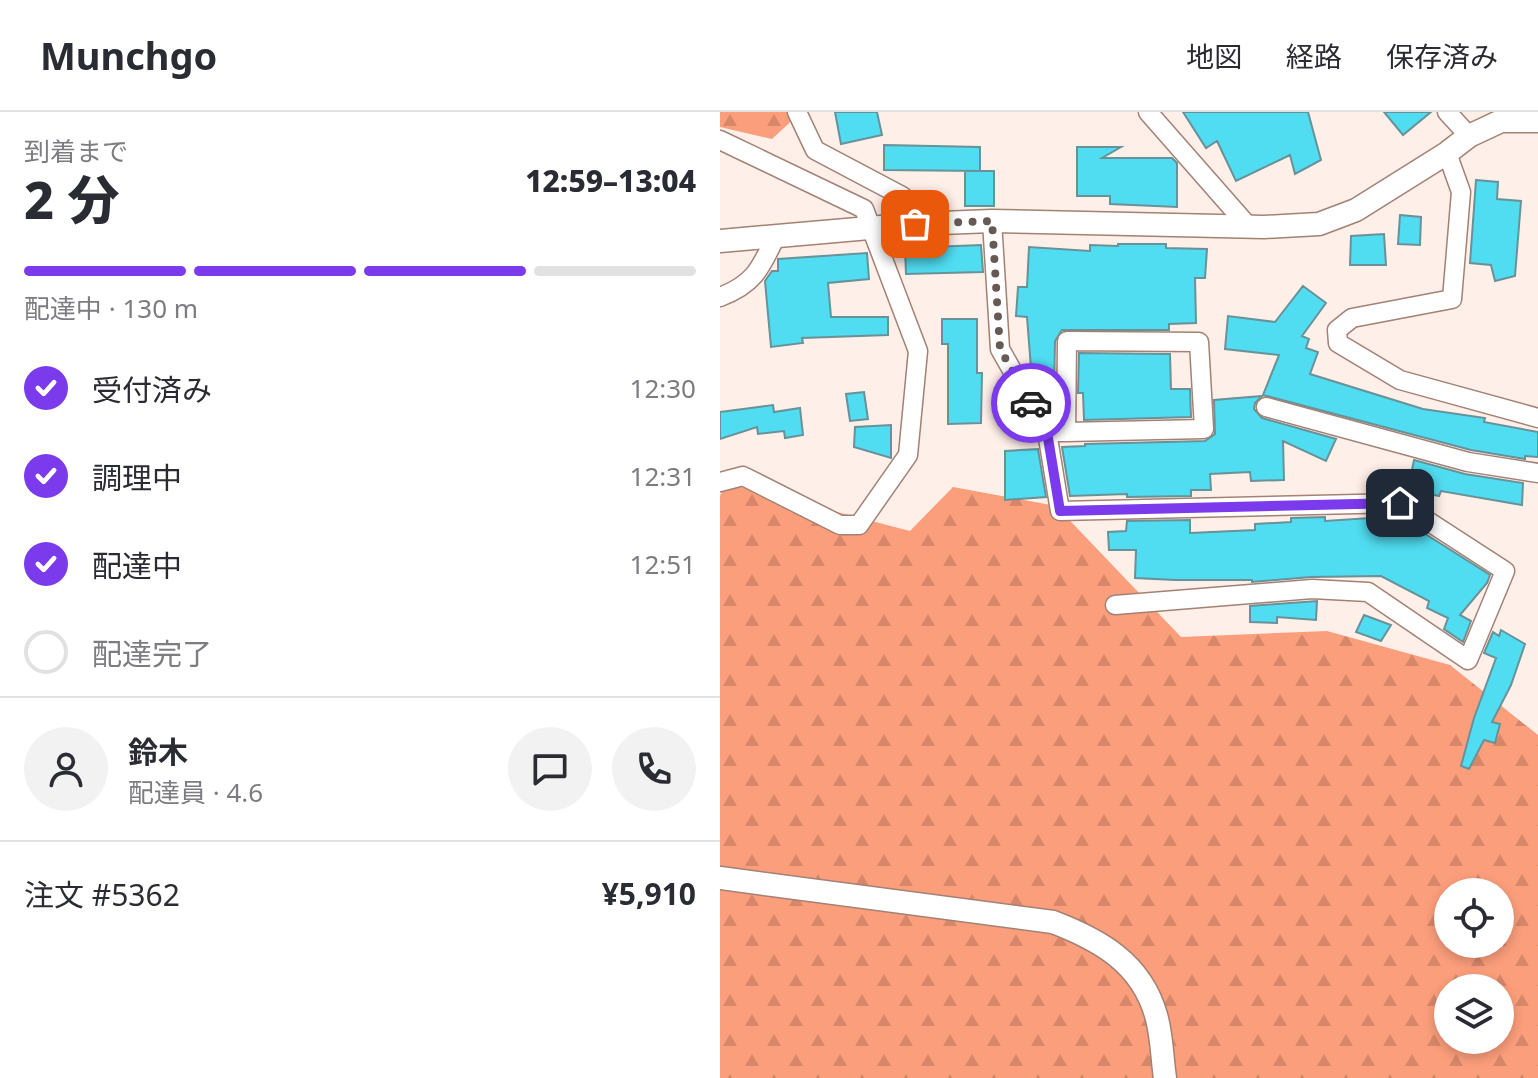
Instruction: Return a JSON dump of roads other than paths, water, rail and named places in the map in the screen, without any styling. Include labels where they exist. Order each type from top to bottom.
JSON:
[{"type":"street","points":[[797,112],[815,150],[902,196],[915,224]]},
{"type":"street","points":[[1148,112],[1248,226]]},
{"type":"street","points":[[1447,112],[1469,136]]},
{"type":"street","points":[[720,241],[915,224],[992,221],[1248,226],[1319,224],[1356,210],[1469,136],[1501,121],[1538,121]]},
{"type":"street","points":[[720,140],[864,209],[918,351],[908,455],[859,525],[840,525],[743,476],[720,482]]},
{"type":"street","points":[[1447,153],[1461,192],[1452,299],[1352,318],[1337,330],[1338,343],[1400,380],[1538,418]]},
{"type":"street","points":[[992,221],[1000,349],[1056,432]]},
{"type":"street","points":[[720,297],[758,274],[776,236]]},
{"type":"street","points":[[1056,432],[1204,429],[1199,342],[1067,341],[1056,432],[1060,511],[1400,503],[1505,571],[1468,660],[1368,592],[1312,589],[1115,605]]},
{"type":"street","points":[[1266,407],[1468,462],[1538,473]]},
{"type":"street","points":[[720,878],[1053,922],[1085,935],[1119,955],[1141,983],[1156,1015],[1165,1078]]}]
